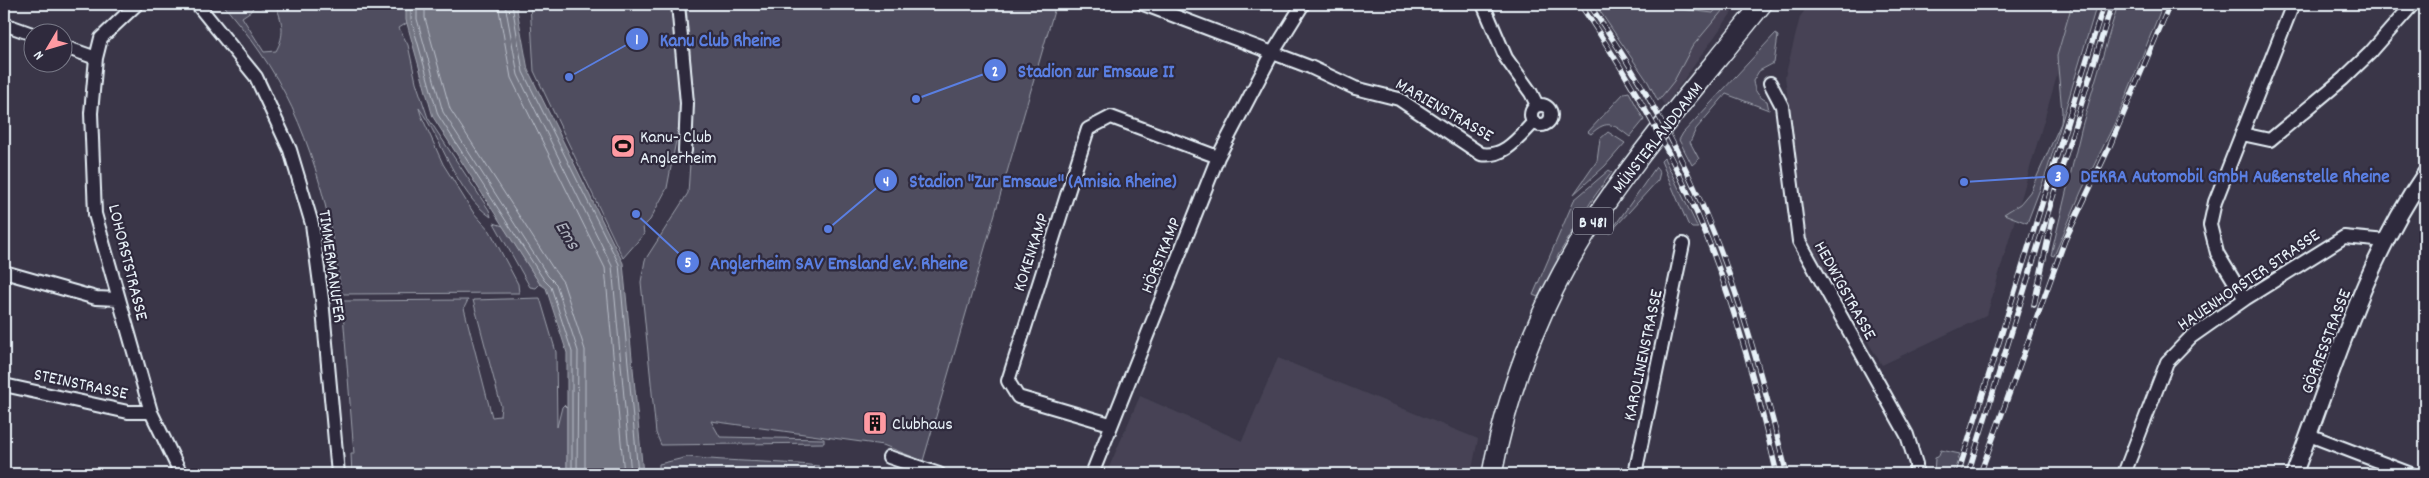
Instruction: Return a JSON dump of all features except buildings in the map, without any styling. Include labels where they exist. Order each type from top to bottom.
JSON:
[{"type":"main road","name":"MÜNSTERLANDDAMM","points":[[1492,474],[1507,412],[1527,352],[1548,301],[1572,255],[1600,210],[1636,161],[1762,4]]},
{"type":"street","name":"LOHORSTSTRASSE","points":[[137,4],[101,38],[96,58],[91,113],[95,214],[151,412],[181,474]]},
{"type":"street","name":"TIMMERMANUFER","points":[[197,4],[256,77],[290,150],[312,224],[322,299],[338,474]]},
{"type":"street","points":[[678,4],[687,103],[685,151]]},
{"type":"street","name":"MARIENSTRASSE","points":[[1143,4],[1310,67],[1355,88],[1399,99],[1481,154],[1490,156],[1505,150],[1534,122],[1531,113],[1537,105],[1531,93],[1506,58],[1483,4]]},
{"type":"street","name":"HÖRSTKAMP","points":[[1092,474],[1110,424],[1218,157],[1272,54],[1304,4]]},
{"type":"street","points":[[2244,300],[2217,253],[2210,226],[2215,202],[2293,4]]},
{"type":"street","points":[[2242,134],[2270,140],[2344,79],[2370,53],[2413,4]]},
{"type":"street","points":[[4,24],[22,30]]},
{"type":"street","points":[[72,50],[96,58]]},
{"type":"street","name":"HEDWIGSTRASSE","points":[[1770,83],[1782,106],[1799,241],[1907,435],[1916,464],[1916,474]]},
{"type":"street","name":"KOKENKAMP","points":[[1110,424],[1018,397],[1008,381],[1088,129],[1111,118],[1218,157]]},
{"type":"street","name":"GÖRRESSTRASSE","points":[[2294,474],[2338,354],[2386,241],[2425,176]]},
{"type":"street","name":"HAUENHORSTER STRASSE","points":[[2124,474],[2167,362],[2191,337],[2244,300],[2344,237],[2386,241]]},
{"type":"street","name":"KAROLINENSTRASSE","points":[[1635,474],[1683,244]]},
{"type":"street","points":[[4,272],[96,298],[118,299]]},
{"type":"street","name":"STEINSTRASSE","points":[[4,384],[128,412],[151,412]]},
{"type":"street","points":[[2309,435],[2411,474]]},
{"type":"street","points":[[889,457],[939,474]]},
{"type":"shaded area","points":[[223,4],[255,4],[251,11],[242,17],[264,52],[276,51],[281,40],[281,23],[276,6],[262,8],[256,4],[406,4],[407,23],[399,28],[408,45],[416,82],[428,118],[489,210],[491,217],[479,207],[459,181],[428,121],[419,108],[421,115],[443,164],[473,212],[490,231],[518,284],[519,293],[341,294],[337,263],[324,199],[305,137],[277,79],[256,46]]},
{"type":"shaded area","name":"Kanu- Club Anglerheim","points":[[530,4],[675,4],[683,104],[667,188],[650,220],[643,227],[644,234],[623,258],[534,71]]},
{"type":"shaded area","points":[[686,4],[1056,4],[923,461],[883,445],[711,421],[720,437],[824,439],[824,443],[661,445],[656,433],[641,282],[645,260],[688,193],[694,104]]},
{"type":"shaded area","points":[[1595,4],[1639,4],[1713,13],[1720,4],[1728,4],[1692,47],[1674,81],[1658,101],[1648,82]]},
{"type":"shaded area","points":[[1597,4],[1738,4],[1665,106]]},
{"type":"shaded area","points":[[1809,4],[2078,4],[1987,315],[1882,365],[1806,241],[1785,77],[1800,17]]},
{"type":"shaded area","points":[[2072,4],[2097,4],[2047,171],[2027,223],[2004,214],[2020,204],[2030,192],[2061,123],[2062,112],[2057,56]]},
{"type":"shaded area","points":[[2118,4],[2163,4],[2119,114],[2081,192],[2054,256],[2051,255],[2082,126]]},
{"type":"shaded area","points":[[1775,34],[1778,36],[1774,63],[1759,71],[1753,81],[1757,93],[1767,101],[1769,110],[1726,94],[1696,129],[1690,142],[1699,159],[1692,165],[1679,140],[1683,133]]},
{"type":"shaded area","points":[[1629,92],[1644,120],[1630,137],[1611,125],[1602,126],[1591,134],[1588,132],[1624,93]]},
{"type":"shaded area","points":[[1608,132],[1625,143],[1605,166],[1574,194],[1597,161],[1600,139]]},
{"type":"shaded area","points":[[1664,158],[1698,228],[1692,228],[1688,224],[1661,161]]},
{"type":"shaded area","points":[[1656,167],[1660,172],[1658,180],[1609,234]]},
{"type":"shaded area","points":[[1609,170],[1612,172],[1594,197],[1557,257],[1558,261],[1538,297],[1533,295],[1574,200]]},
{"type":"shaded area","points":[[494,223],[503,226],[540,284],[536,288],[530,287]]},
{"type":"shaded area","points":[[540,298],[556,352],[557,427],[562,407],[564,405],[567,408],[567,470],[486,474],[399,474],[399,472],[352,474],[351,454],[354,454],[342,301],[468,300],[464,308],[492,417],[500,416],[501,406],[473,300]]},
{"type":"shaded area","points":[[1278,358],[1478,439],[1471,474],[1106,474],[1140,396],[1242,441]]},
{"type":"shaded area","points":[[1941,450],[1960,454],[1953,474],[1934,474],[1935,458],[1938,457]]},
{"type":"shaded area","points":[[688,457],[819,466],[820,474],[659,474],[659,464]]},
{"type":"water","name":"Ems","points":[[406,4],[516,4],[528,70],[623,263],[643,474],[486,474],[567,469],[567,353],[546,288],[540,284],[433,117],[406,20]]},
{"type":"railway","points":[[1580,4],[1616,59],[1665,145],[1706,235],[1728,294],[1746,353],[1777,474]]},
{"type":"railway","points":[[1589,4],[1625,59],[1658,115],[1674,144],[1701,204],[1736,293],[1763,383],[1787,474]]},
{"type":"railway","points":[[1958,474],[2104,4]]},
{"type":"railway","points":[[1968,474],[2112,4]]},
{"type":"railway","points":[[1980,474],[2065,240],[2109,148],[2170,4]]},
{"type":"railway","points":[[2034,305],[2052,220]]},
{"type":"place","name":"Kanu Club Rheine","points":[[569,77]]},
{"type":"place","name":"Stadion zur Emsaue II","points":[[916,99]]},
{"type":"place","name":"Kanu- Club Anglerheim","points":[[623,146]]},
{"type":"place","name":"DEKRA Automobil GmbH Außenstelle Rheine","points":[[1964,182]]},
{"type":"place","name":"Anglerheim SAV Emsland e.V. Rheine","points":[[636,214]]},
{"type":"place","name":"Stadion \"Zur Emsaue\" (Amisia Rheine)","points":[[828,229]]},
{"type":"place","name":"Clubhaus","points":[[875,423]]}]
